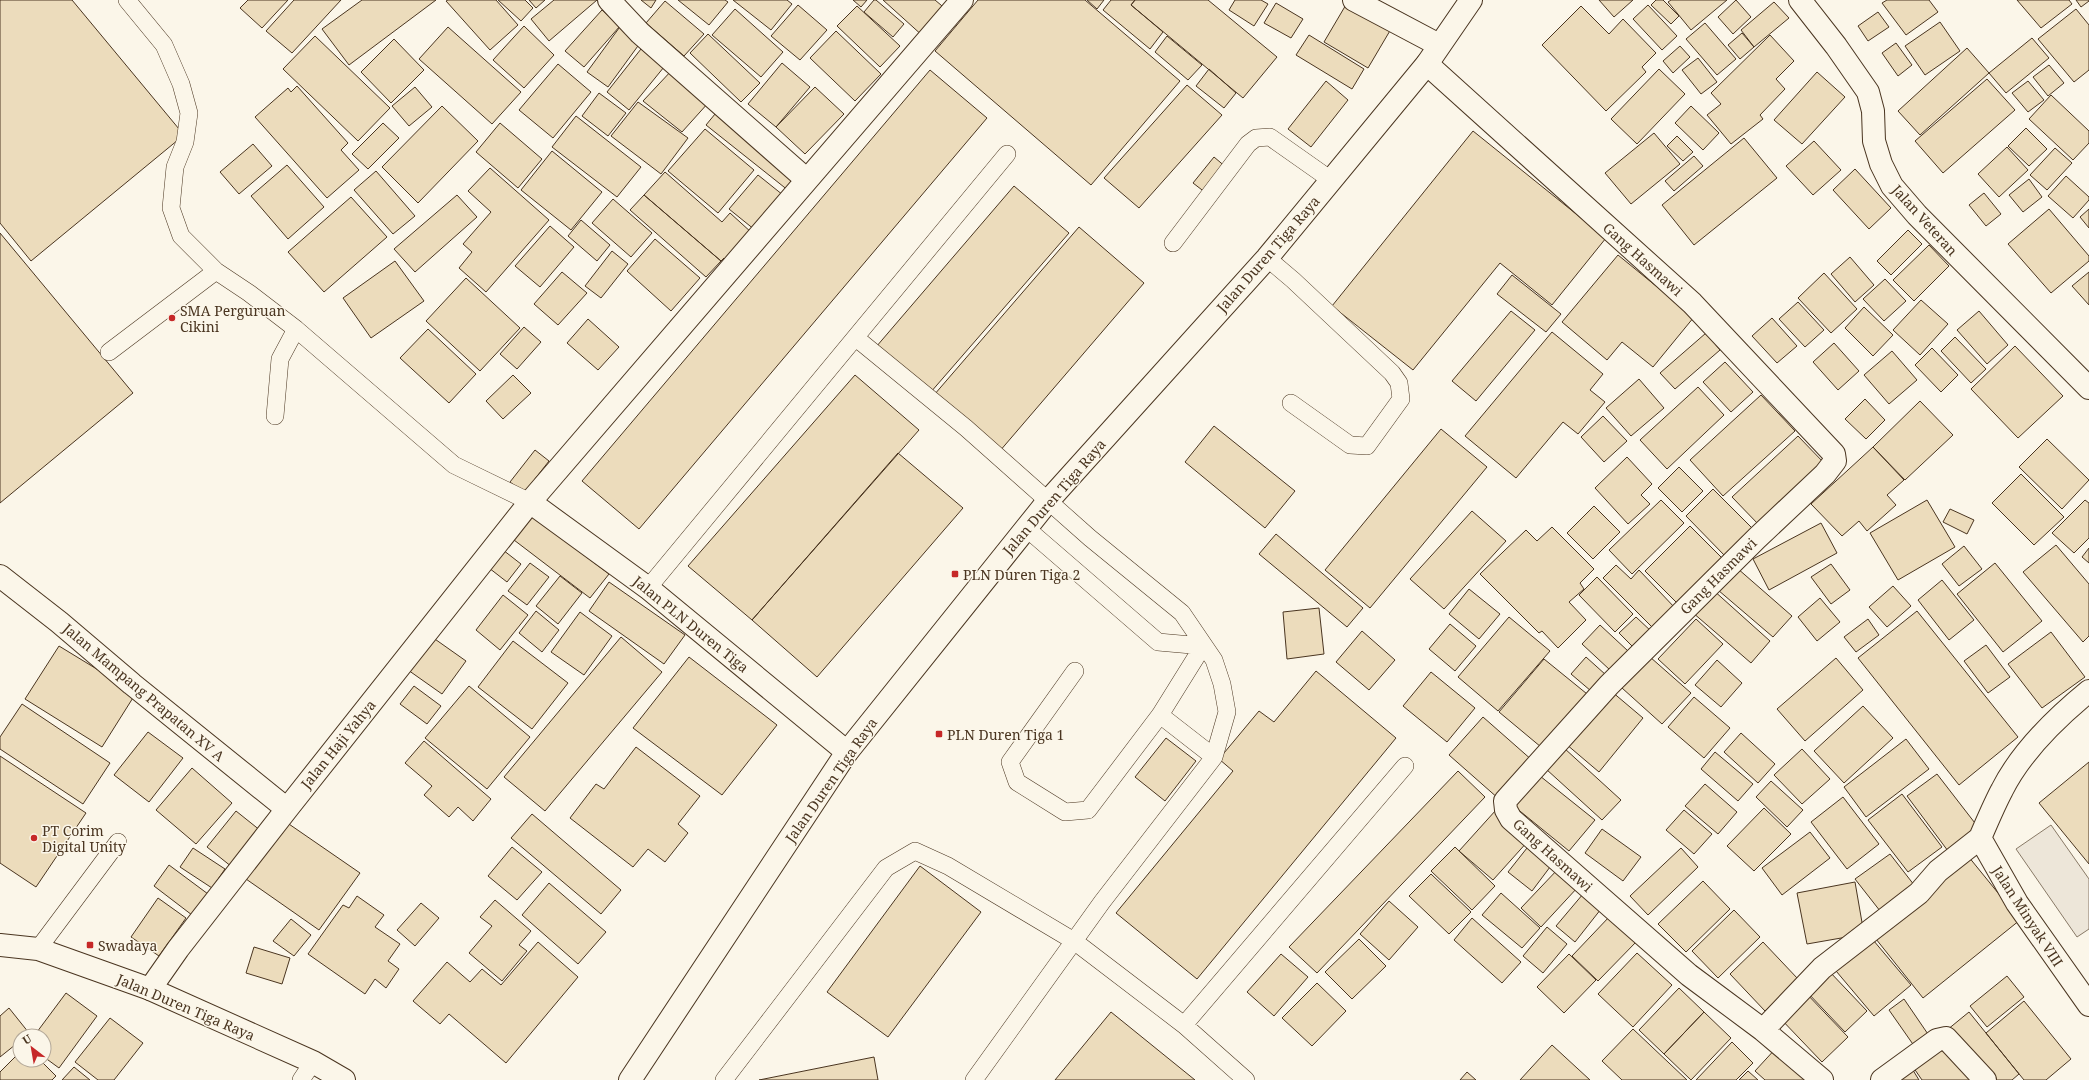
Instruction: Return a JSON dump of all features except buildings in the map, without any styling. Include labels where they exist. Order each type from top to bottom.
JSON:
[{"type":"street","points":[[609,0],[640,33],[807,180]]},
{"type":"street","name":"Jalan Haji Yahya","points":[[150,989],[178,949],[287,809],[520,518],[530,502],[962,0]]},
{"type":"street","points":[[1354,0],[1439,45]]},
{"type":"street","name":"Jalan Duren Tiga Raya","points":[[630,1080],[847,752],[1048,501],[1267,258],[1427,64],[1472,0]]},
{"type":"street","name":"Jalan Veteran","points":[[1800,0],[1836,46],[1868,92],[1874,112],[1874,141],[1881,164],[1892,186],[1917,215],[2089,388]]},
{"type":"street","name":"Gang Hasmawi","points":[[1427,64],[1692,303],[1834,454],[1835,461],[1826,474],[1757,538],[1609,685],[1505,801],[1506,810],[1511,819],[1689,975],[1763,1030],[1822,1080]]},
{"type":"street","name":"Jalan PLN Duren Tiga","points":[[530,502],[648,588],[847,752]]},
{"type":"street","name":"Jalan Mampang Prapatan XV A","points":[[0,576],[59,622],[132,684],[287,809]]},
{"type":"street","points":[[1763,1030],[1822,968],[1919,893],[1938,871],[1980,838],[2002,789],[2021,761],[2044,733],[2089,692]]},
{"type":"street","name":"Jalan Minyak VIII","points":[[1980,838],[2016,903],[2089,1005]]},
{"type":"street","name":"Jalan Duren Tiga Raya","points":[[1,943],[38,949],[150,989],[313,1062],[344,1080]]},
{"type":"street","points":[[1882,1080],[1937,1040],[1946,1038],[1984,1080]]},
{"type":"lane","points":[[127,0],[164,45],[181,84],[189,113],[185,142],[175,167],[171,208],[181,236],[216,271],[249,293],[296,329],[454,465],[530,502]]},
{"type":"lane","points":[[1173,243],[1248,144],[1256,138],[1270,137],[1331,180]]},
{"type":"lane","points":[[648,588],[1007,154]]},
{"type":"lane","points":[[1267,258],[1381,363],[1399,383],[1400,398],[1367,446],[1350,445],[1291,403]]},
{"type":"lane","points":[[109,352],[216,271]]},
{"type":"lane","points":[[275,416],[280,359],[296,329]]},
{"type":"lane","points":[[856,338],[966,428],[1048,501],[1182,613],[1203,646],[1214,660],[1222,684],[1227,712],[1214,757],[1102,902],[974,1080]]},
{"type":"lane","points":[[1026,528],[1158,642],[1203,646]]},
{"type":"lane","points":[[1076,671],[1010,762],[1017,782],[1065,812],[1088,810],[1160,715],[1203,646]]},
{"type":"lane","points":[[1160,715],[1214,757]]},
{"type":"lane","points":[[1184,1025],[1405,766]]},
{"type":"lane","points":[[38,949],[118,842]]},
{"type":"lane","points":[[724,1080],[886,868],[915,851],[948,866],[1074,941],[1184,1025],[1246,1080]]},
{"type":"lane","points":[[301,1080],[313,1062]]},
{"type":"shaded area","points":[[2051,825],[2089,879],[2089,929],[2077,937],[2016,849]]},
{"type":"place","name":"SMA Perguruan Cikini","points":[[172,318]]},
{"type":"place","name":"PLN Duren Tiga 2","points":[[955,574]]},
{"type":"place","name":"PLN Duren Tiga 1","points":[[939,734]]},
{"type":"place","name":"PT Corim Digital Unity","points":[[34,838]]},
{"type":"place","name":"Swadaya","points":[[90,945]]}]
